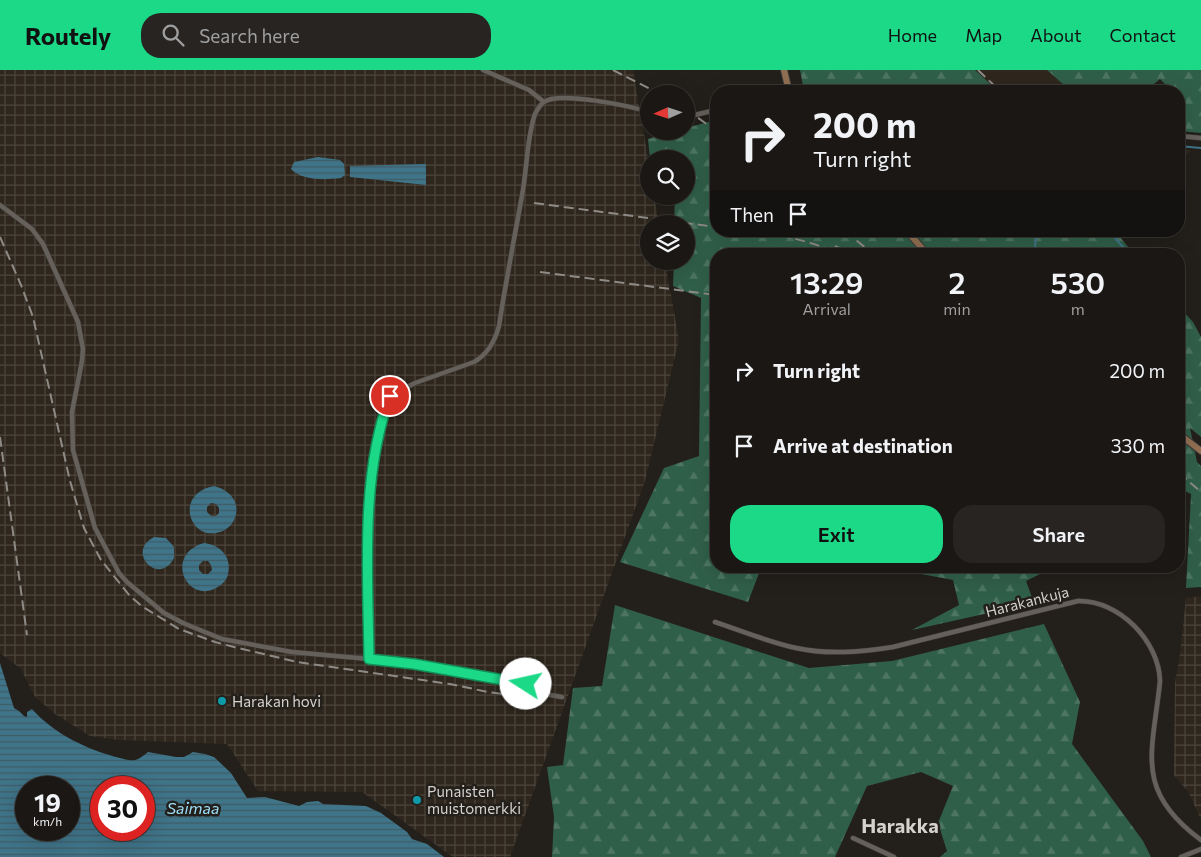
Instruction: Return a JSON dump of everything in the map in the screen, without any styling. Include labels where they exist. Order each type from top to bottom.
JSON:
[{"type":"street","points":[[483,70],[529,90],[544,102]]},
{"type":"street","points":[[784,70],[788,85]]},
{"type":"street","points":[[369,659],[368,529],[370,489],[382,418],[390,396],[415,383],[474,362],[482,357],[495,338],[499,326],[531,135],[536,113],[544,102],[564,97],[622,105],[640,110]]},
{"type":"street","points":[[695,115],[710,111]]},
{"type":"street","points":[[1185,137],[1201,138]]},
{"type":"street","points":[[0,205],[32,229],[43,244],[78,322],[83,349],[81,370],[72,412],[72,450],[95,528],[119,573],[127,582],[164,613],[222,639],[292,652],[414,664],[526,684],[539,693],[562,697]]},
{"type":"street","points":[[912,237],[922,248]]},
{"type":"street","points":[[1185,439],[1201,451]]},
{"type":"street","name":"Harakankuja","points":[[715,622],[798,649],[849,652],[893,647],[1078,601],[1104,604],[1129,621],[1139,631],[1154,656],[1160,671],[1152,750],[1152,771],[1155,785],[1161,798],[1179,822],[1201,840]]},
{"type":"street","points":[[853,838],[894,857]]},
{"type":"street","points":[[1181,857],[1201,848]]},
{"type":"shaded area","points":[[0,70],[633,70],[640,111],[640,140],[645,140],[647,150],[640,150],[640,205],[656,205],[657,215],[640,215],[640,270],[667,270],[679,340],[645,481],[510,857],[453,857],[362,792],[258,791],[227,744],[118,740],[90,736],[55,714],[35,697],[21,669],[0,653]]},
{"type":"shaded area","points":[[975,70],[1047,70],[1064,85],[991,85]]},
{"type":"shaded area","points":[[1185,148],[1191,151],[1185,156]]},
{"type":"shaded area","points":[[1201,596],[1201,820],[1189,793],[1174,775],[1175,683],[1186,598]]},
{"type":"green space","points":[[800,70],[975,70],[991,85],[803,85]]},
{"type":"green space","points":[[1047,70],[1201,70],[1201,133],[1185,132],[1185,85],[1166,85],[1160,79],[1152,85],[1064,85]]},
{"type":"green space","points":[[710,122],[710,237],[1120,237],[1129,248],[710,248],[710,573],[759,573],[748,602],[620,562],[664,468],[699,456],[701,298],[673,286],[674,270],[695,270],[695,215],[674,215],[675,205],[695,205],[695,150],[649,150],[648,140],[695,140],[695,126]]},
{"type":"green space","points":[[1185,313],[1193,322],[1201,337],[1201,437],[1190,428],[1197,462],[1201,466],[1201,587],[1186,588],[1191,494],[1185,491]]},
{"type":"green space","points":[[916,573],[1042,573],[1026,581],[1034,603],[912,630],[959,605],[953,580]]},
{"type":"green space","points":[[615,605],[809,668],[892,661],[1044,624],[1080,702],[1072,744],[1143,841],[1151,857],[940,857],[947,851],[938,823],[953,786],[921,772],[867,786],[835,857],[552,857],[554,817],[547,767],[563,765],[573,688],[602,686]]},
{"type":"water","points":[[318,157],[340,160],[344,164],[345,175],[341,178],[314,179],[301,176],[291,169],[294,162]]},
{"type":"water","points":[[426,164],[426,185],[350,177],[350,166]]},
{"type":"water","points":[[214,486],[225,491],[233,498],[236,514],[233,522],[226,529],[220,532],[209,533],[201,530],[194,524],[190,516],[190,507],[193,498],[201,491]],"holes":[[[211,503],[216,504],[219,508],[219,513],[216,516],[211,516],[207,512],[207,507]]]},
{"type":"water","points":[[154,537],[166,538],[174,547],[174,558],[168,566],[160,569],[153,568],[144,558],[143,551],[146,543]]},
{"type":"water","points":[[204,543],[215,546],[224,552],[229,568],[222,584],[205,591],[196,589],[188,584],[182,566],[185,557],[192,549]],"holes":[[[203,561],[208,561],[212,570],[208,574],[203,574],[199,570],[199,565]]]},
{"type":"water","name":"Saimaa","points":[[0,663],[14,708],[27,717],[27,712],[32,709],[51,726],[84,746],[108,755],[131,760],[139,759],[148,752],[176,757],[184,757],[193,752],[205,754],[214,757],[231,773],[247,798],[265,797],[299,806],[307,802],[318,801],[323,804],[366,806],[381,813],[407,832],[412,839],[427,844],[444,857],[0,857]]},
{"type":"waterway","points":[[1185,147],[1201,148]]},
{"type":"waterway","points":[[1035,248],[1036,237]]},
{"type":"waterway","points":[[1114,237],[1124,248]]},
{"type":"railway","points":[[613,70],[642,85]]},
{"type":"railway","points":[[978,70],[994,85]]},
{"type":"railway","points":[[695,116],[710,127]]},
{"type":"railway","points":[[534,203],[710,226]]},
{"type":"railway","points":[[0,237],[33,317],[70,481],[84,528],[101,560],[130,596],[143,607],[179,629],[215,642],[297,662],[550,700]]},
{"type":"railway","points":[[787,237],[825,248]]},
{"type":"railway","points":[[852,237],[866,248]]},
{"type":"railway","points":[[835,246],[840,248]]},
{"type":"railway","points":[[540,272],[710,294]]},
{"type":"railway","points":[[0,437],[27,635]]},
{"type":"railway","points":[[1185,478],[1201,492]]},
{"type":"place","name":"Harakan hovi","points":[[222,701]]},
{"type":"place","name":"Punaisten muistomerkki","points":[[417,800]]},
{"type":"district","name":"Harakka","points":[[900,825]]},
{"type":"route","points":[[390,396],[382,418],[370,489],[368,529],[369,659],[414,664],[526,684]]}]
